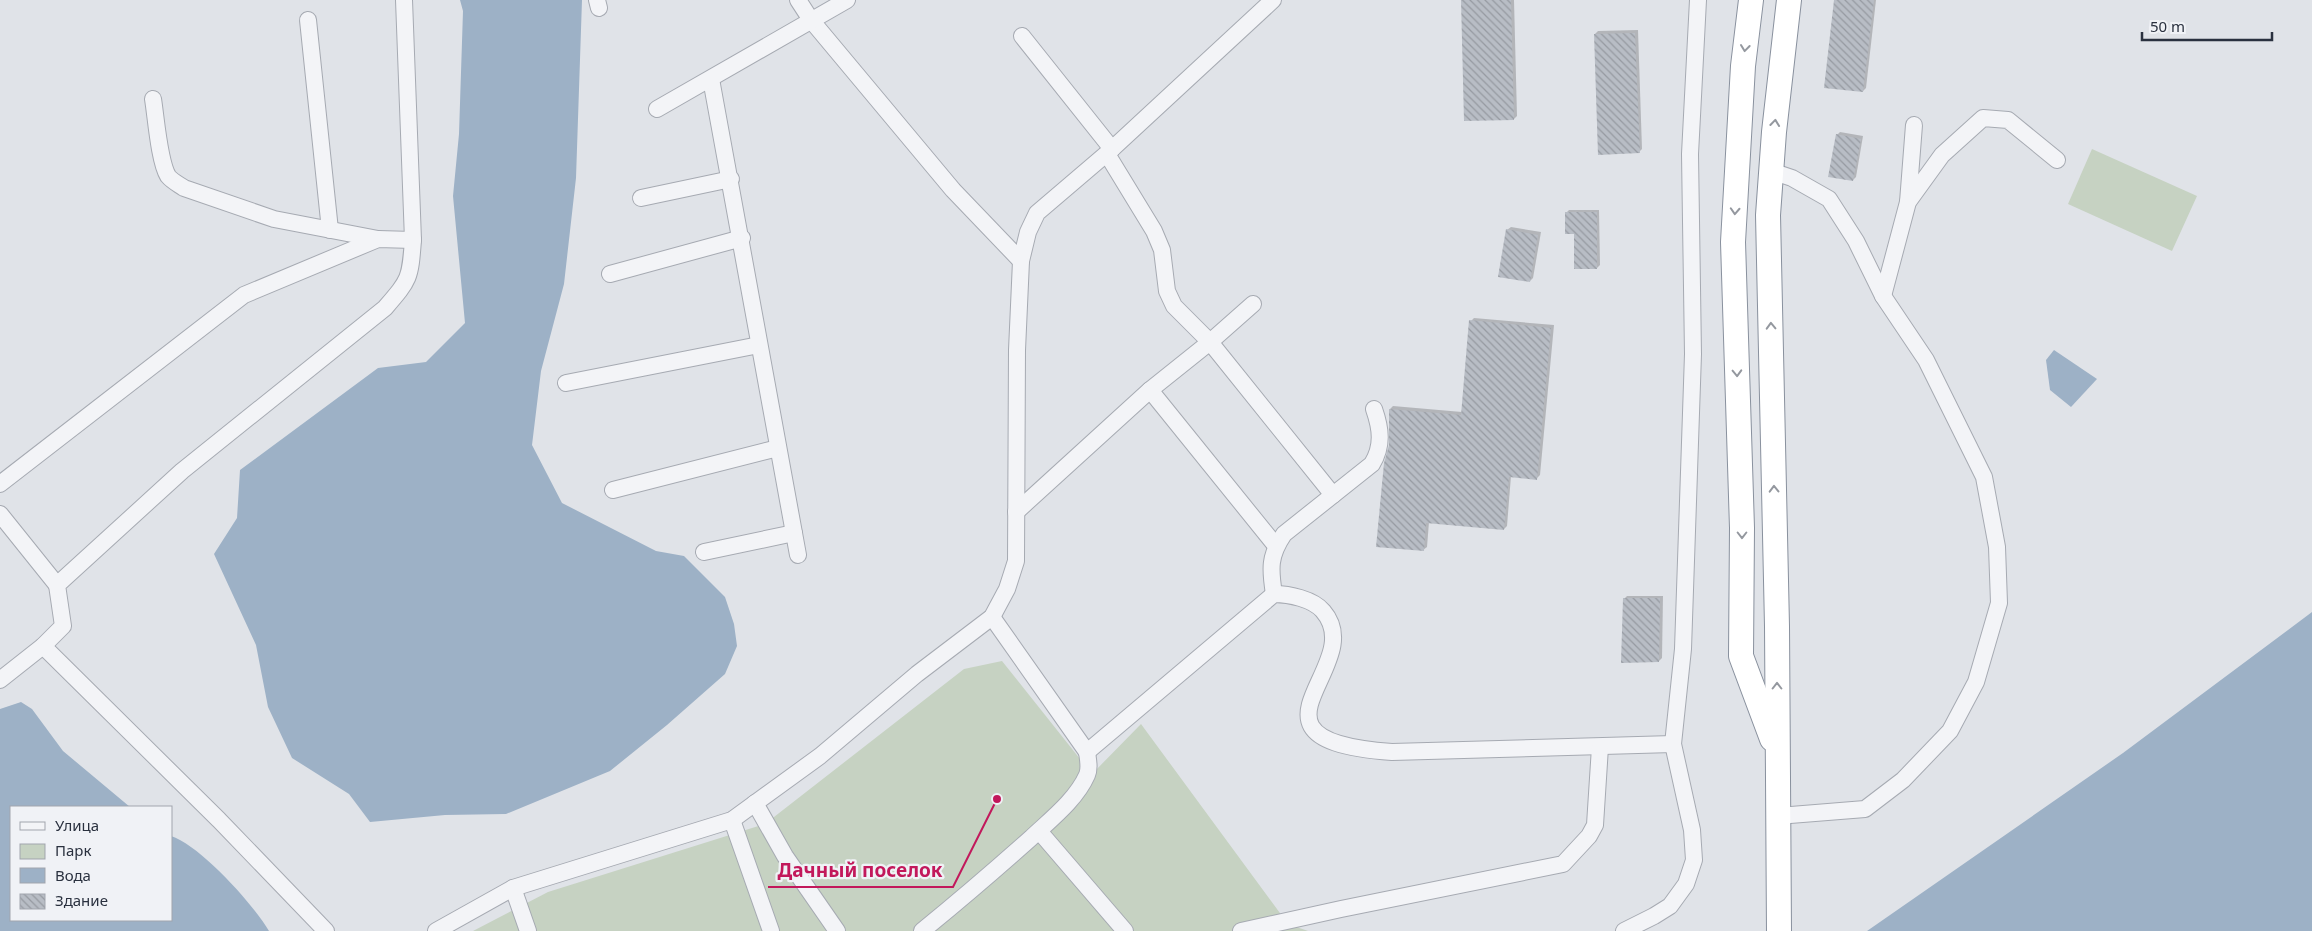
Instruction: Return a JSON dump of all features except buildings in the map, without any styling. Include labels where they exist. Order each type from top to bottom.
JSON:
[{"type":"highway","points":[[1751,0],[1743,66],[1733,242],[1742,528],[1741,656],[1777,752]]},
{"type":"highway","points":[[1779,931],[1777,616],[1768,215],[1789,0]]},
{"type":"street","points":[[57,585],[182,471],[385,308],[404,286],[411,273],[413,240],[404,0]]},
{"type":"street","points":[[798,0],[812,20],[953,190],[1021,262]]},
{"type":"street","points":[[657,109],[847,0]]},
{"type":"street","points":[[436,931],[513,888],[732,820],[820,756],[916,674],[992,617],[1007,589],[1016,561],[1017,350],[1021,262],[1028,232],[1037,213],[1109,152],[1273,0]]},
{"type":"street","points":[[1624,931],[1670,906],[1686,884],[1694,860],[1692,830],[1673,744],[1684,649],[1692,354],[1690,154],[1698,0]]},
{"type":"street","points":[[308,20],[330,230]]},
{"type":"street","points":[[1022,36],[1109,152],[1154,231],[1162,250],[1167,291],[1174,306],[1210,342],[1333,495]]},
{"type":"street","points":[[711,79],[742,238],[759,345],[798,555]]},
{"type":"street","points":[[153,99],[163,162],[168,175],[174,182],[184,188],[274,219],[378,239],[413,240]]},
{"type":"street","points":[[1908,202],[1942,155],[1983,118],[2008,120],[2057,160]]},
{"type":"street","points":[[1883,296],[1908,202],[1914,124]]},
{"type":"street","points":[[1771,171],[1792,178],[1828,199],[1856,241],[1883,296],[1926,360],[1984,477],[1997,547],[1999,604],[1976,682],[1950,731],[1902,780],[1865,809],[1777,816]]},
{"type":"street","points":[[641,198],[731,178]]},
{"type":"street","points":[[610,274],[742,238]]},
{"type":"street","points":[[0,484],[244,296],[378,239]]},
{"type":"street","points":[[1016,512],[1150,390],[1210,342],[1253,304]]},
{"type":"street","points":[[566,383],[759,345]]},
{"type":"street","points":[[1150,390],[1276,546]]},
{"type":"street","points":[[1274,594],[1270,568],[1276,546],[1284,534],[1372,464],[1380,451],[1380,432],[1374,409]]},
{"type":"street","points":[[613,490],[778,448]]},
{"type":"street","points":[[0,514],[57,585],[63,626],[43,646],[0,680]]},
{"type":"street","points":[[704,552],[794,533]]},
{"type":"street","points":[[1087,752],[1274,594],[1286,594],[1319,607],[1333,626],[1335,641],[1308,710],[1310,726],[1315,733],[1324,739],[1363,750],[1392,752],[1673,744]]},
{"type":"street","points":[[930,928],[1057,814],[1080,787],[1089,766],[1087,752],[992,617]]},
{"type":"street","points":[[43,646],[219,820],[326,931]]},
{"type":"street","points":[[1247,930],[1563,864],[1589,836],[1595,825],[1600,746]]},
{"type":"street","points":[[755,803],[786,856],[837,931]]},
{"type":"street","points":[[732,820],[772,931]]},
{"type":"street","points":[[1039,831],[1125,931]]},
{"type":"street","points":[[513,888],[528,931]]},
{"type":"green space","points":[[2092,149],[2197,196],[2172,251],[2068,204]]},
{"type":"green space","points":[[1002,661],[1092,774],[1141,724],[1288,924],[1308,931],[473,931],[548,892],[765,824],[964,669]]},
{"type":"water","points":[[460,0],[582,0],[576,178],[564,284],[541,371],[532,445],[562,503],[656,551],[684,556],[725,597],[734,624],[737,646],[725,674],[667,725],[610,771],[506,814],[445,815],[370,822],[349,794],[292,758],[268,707],[256,645],[214,554],[237,518],[240,470],[378,368],[426,362],[465,323],[453,196],[459,134],[463,11]]},
{"type":"water","points":[[2054,350],[2097,379],[2071,407],[2050,390],[2046,360]]},
{"type":"water","points":[[2312,612],[2312,931],[1867,931],[2123,753]]},
{"type":"water","points":[[21,702],[32,709],[63,751],[129,806],[10,806],[10,921],[172,921],[172,836],[183,842],[211,863],[251,906],[269,931],[0,931],[0,709]]},
{"type":"place","name":"Дачный поселок","points":[[997,799]]}]
